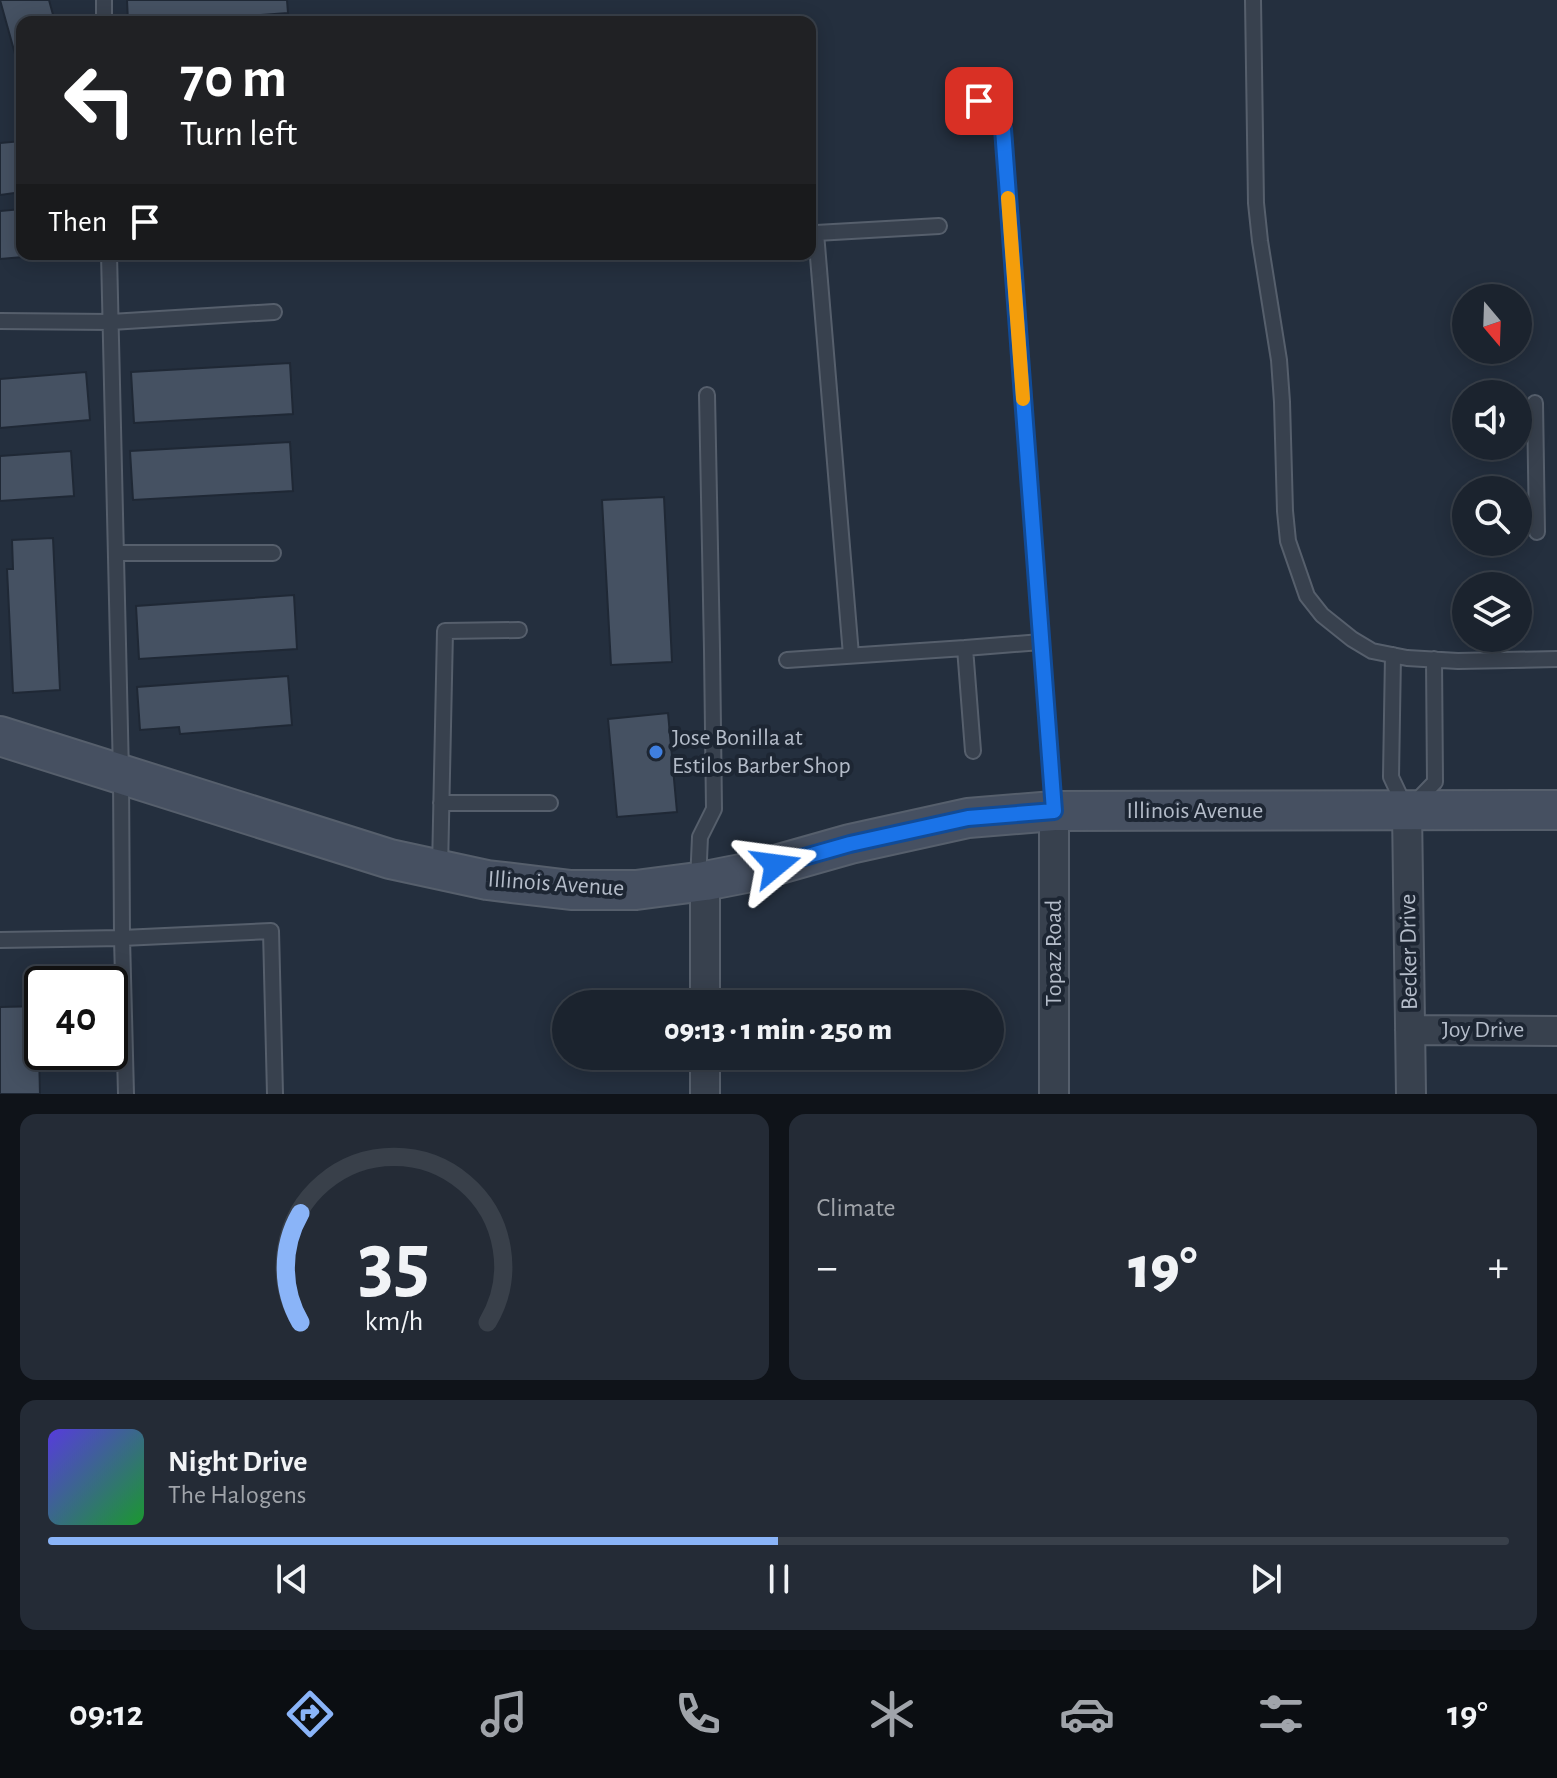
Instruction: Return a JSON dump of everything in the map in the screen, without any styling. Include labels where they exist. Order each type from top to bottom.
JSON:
[{"type":"street","name":"Illinois Avenue","points":[[0,736],[390,859],[487,880],[571,890],[636,890],[701,881],[751,872],[850,844],[968,818],[1054,811],[1557,810]]},
{"type":"street","name":"Topaz Road","points":[[1054,811],[1054,1094]]},
{"type":"street","name":"Becker Drive","points":[[1407,811],[1411,1094]]},
{"type":"street","points":[[701,881],[705,990]]},
{"type":"street","name":"Joy Drive","points":[[1410,1030],[1557,1031]]},
{"type":"street","points":[[705,1070],[705,1094]]},
{"type":"lane","points":[[1253,0],[1256,203],[1279,360],[1288,541],[1307,596],[1322,615],[1372,651],[1407,658],[1557,659]]},
{"type":"lane","points":[[979,101],[1003,129],[1054,811]]},
{"type":"lane","points":[[816,233],[939,226]]},
{"type":"lane","points":[[109,260],[126,1094]]},
{"type":"lane","points":[[815,260],[851,655]]},
{"type":"lane","points":[[0,321],[111,322],[274,312]]},
{"type":"lane","points":[[701,881],[700,837],[714,809],[707,395]]},
{"type":"lane","points":[[1535,403],[1537,532]]},
{"type":"lane","points":[[116,553],[273,553]]},
{"type":"lane","points":[[440,870],[445,631],[519,630]]},
{"type":"lane","points":[[787,660],[1041,642]]},
{"type":"lane","points":[[965,648],[973,751]]},
{"type":"lane","points":[[1393,655],[1391,777],[1407,811],[1435,782],[1434,659]]},
{"type":"lane","points":[[441,803],[550,803]]},
{"type":"lane","points":[[0,940],[271,931],[275,1094]]},
{"type":"building","points":[[0,0],[49,0],[53,16],[16,16],[16,57]]},
{"type":"building","points":[[127,0],[287,0],[288,13],[248,16],[128,16]]},
{"type":"building","points":[[16,142],[16,193],[0,195],[0,143]]},
{"type":"building","points":[[16,210],[16,258],[0,259],[0,211]]},
{"type":"building","points":[[290,363],[293,414],[134,423],[131,372]]},
{"type":"building","points":[[86,372],[90,420],[0,428],[0,379]]},
{"type":"building","points":[[290,442],[293,491],[133,500],[130,451]]},
{"type":"building","points":[[71,451],[74,496],[0,501],[0,456]]},
{"type":"building","points":[[664,497],[672,662],[611,665],[602,500]]},
{"type":"building","points":[[53,538],[60,690],[13,693],[7,569],[13,569],[12,540]]},
{"type":"building","points":[[294,595],[297,649],[139,659],[136,606]]},
{"type":"building","points":[[288,676],[292,725],[180,734],[179,727],[140,730],[137,687]]},
{"type":"building","points":[[668,713],[677,812],[617,817],[608,719]]},
{"type":"building","points":[[24,1006],[24,1070],[39,1070],[40,1094],[0,1094],[0,1007]]},
{"type":"slow traffic","points":[[1008,198],[1023,399]]},
{"type":"place","name":"Jose Bonilla at Estilos Barber Shop","points":[[656,752]]},
{"type":"route","points":[[776,865],[850,844],[968,818],[1054,811],[1003,129],[979,101]]}]
